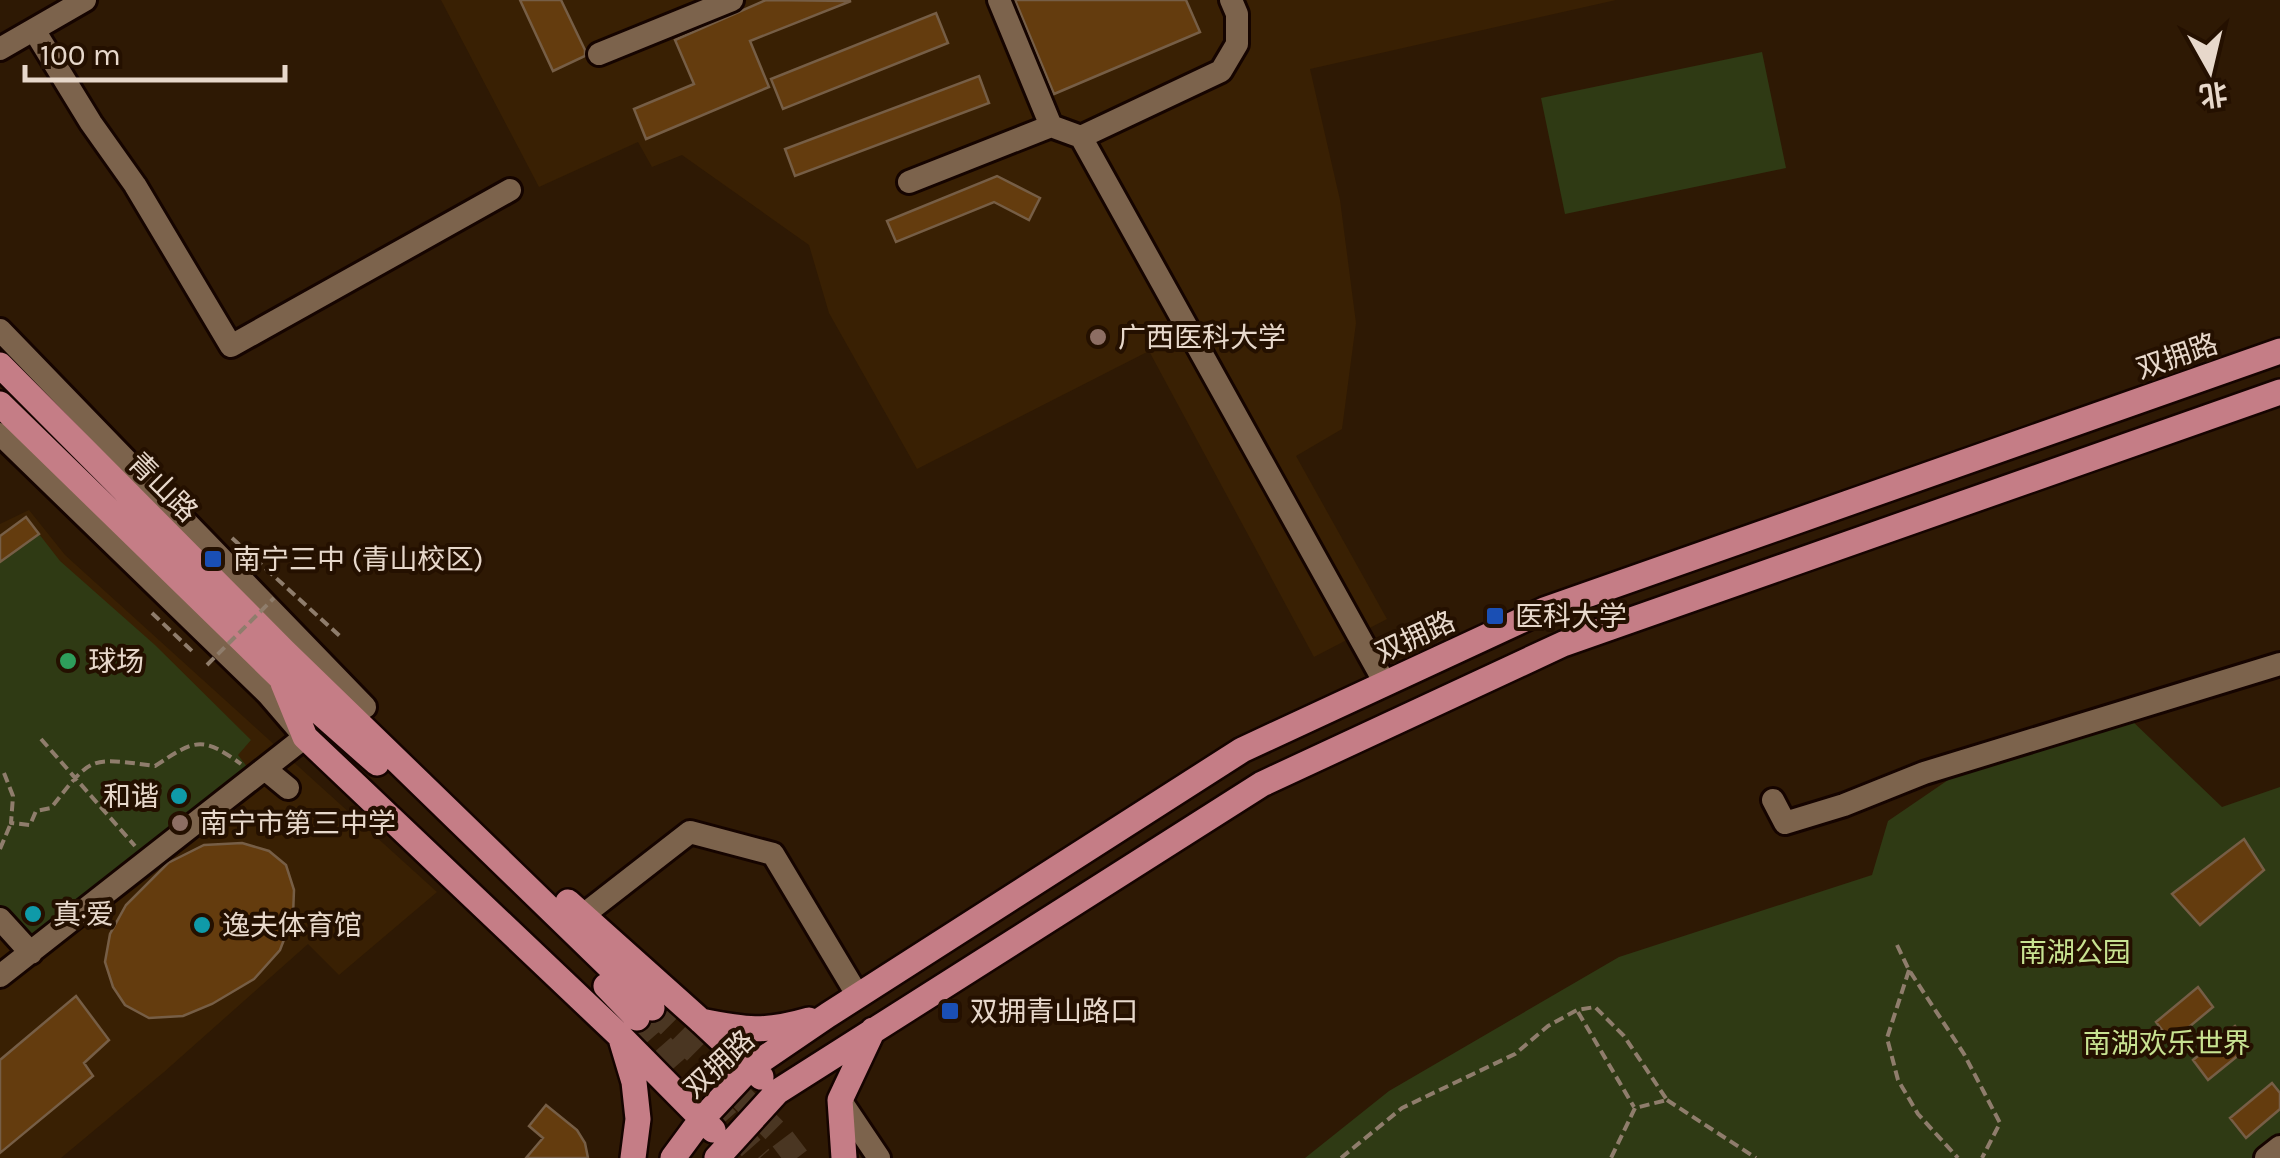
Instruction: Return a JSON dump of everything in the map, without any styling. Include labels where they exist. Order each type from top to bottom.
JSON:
[{"type":"main road","name":"双拥路","points":[[673,1158],[701,1120],[750,1068],[1242,750],[1544,610],[2280,351]]},
{"type":"main road","name":"青山路","points":[[0,365],[284,651]]},
{"type":"main road","points":[[284,651],[637,1021],[722,1151],[777,1092],[1262,784],[1563,644],[2280,392]]},
{"type":"main road","name":"青山路","points":[[0,404],[282,679],[527,903],[637,1021]]},
{"type":"main road","points":[[284,651],[365,708],[582,916],[777,1092]]},
{"type":"main road","points":[[282,679],[305,737],[637,1021]]},
{"type":"main road","points":[[701,1020],[757,1031],[828,1015]]},
{"type":"main road","points":[[633,1158],[638,1119],[634,1082],[637,1021]]},
{"type":"main road","points":[[844,1158],[840,1100],[873,1029]]},
{"type":"street","points":[[0,49],[86,0]]},
{"type":"street","points":[[599,54],[732,0]]},
{"type":"street","points":[[998,0],[1050,126]]},
{"type":"street","points":[[1080,137],[1221,72],[1237,44],[1237,14],[1231,0]]},
{"type":"street","points":[[34,30],[91,123],[136,185],[231,346],[510,190]]},
{"type":"street","points":[[908,182],[1050,126],[1080,137],[1386,683]]},
{"type":"street","points":[[0,330],[365,708]]},
{"type":"street","points":[[0,434],[268,694],[305,737],[0,976]]},
{"type":"street","points":[[1773,800],[1785,823],[1844,805],[1924,773],[2280,664]]},
{"type":"street","points":[[261,772],[288,788]]},
{"type":"street","points":[[582,916],[690,832],[774,854],[858,996]]},
{"type":"street","points":[[0,919],[31,954]]},
{"type":"street","points":[[840,1100],[878,1158]]},
{"type":"street","points":[[2266,1158],[2280,1147]]},
{"type":"path","points":[[232,538],[342,638]]},
{"type":"path","points":[[207,664],[274,598]]},
{"type":"path","points":[[152,613],[193,652]]},
{"type":"path","points":[[41,738],[148,862]]},
{"type":"path","points":[[11,824],[30,824],[36,811],[51,808],[74,776],[91,762],[122,760],[155,766],[198,743],[215,746],[261,772]]},
{"type":"path","points":[[0,849],[11,824],[13,796],[4,773]]},
{"type":"path","points":[[1897,945],[1964,1054],[2000,1122],[1982,1158]]},
{"type":"path","points":[[1909,970],[1886,1038],[1898,1080],[1918,1114],[1958,1158]]},
{"type":"path","points":[[1341,1158],[1402,1108],[1515,1054],[1548,1026],[1577,1010],[1595,1007],[1644,1064],[1667,1100],[1756,1158]]},
{"type":"path","points":[[1577,1010],[1635,1108]]},
{"type":"path","points":[[1635,1108],[1667,1100]]},
{"type":"path","points":[[1611,1158],[1635,1108]]},
{"type":"shaded area","name":"广西医科大学","points":[[441,0],[1616,0],[1310,69],[1340,200],[1356,323],[1342,429],[1296,456],[1387,619],[1314,657],[1149,351],[917,469],[829,313],[809,245],[682,155],[652,167],[638,142],[539,187]]},
{"type":"shaded area","name":"南宁市第三中学","points":[[29,510],[65,555],[437,892],[339,975],[308,944],[61,1158],[0,1158],[0,524]]},
{"type":"green space","points":[[1762,52],[1786,168],[1565,214],[1541,98]]},
{"type":"green space","points":[[39,534],[60,561],[155,645],[251,740],[238,755],[248,768],[33,936],[18,930],[0,908],[0,562]]},
{"type":"green space","name":"南湖公园","points":[[2129,718],[2222,807],[2280,787],[2280,1158],[1305,1158],[1389,1091],[1619,957],[1872,875],[1888,821],[1951,778]]},
{"type":"building","points":[[520,0],[561,0],[585,56],[553,71]]},
{"type":"building","points":[[766,0],[851,1],[750,41],[769,87],[646,139],[634,109],[694,84],[675,40]]},
{"type":"building","points":[[1015,0],[1186,0],[1200,32],[1054,94]]},
{"type":"building","points":[[936,13],[948,43],[783,109],[771,79]]},
{"type":"building","points":[[979,76],[989,103],[795,176],[785,149]]},
{"type":"building","points":[[997,176],[1040,198],[1029,220],[994,202],[896,242],[887,221]]},
{"type":"building","points":[[26,517],[39,534],[0,562],[0,536]]},
{"type":"building","points":[[2244,839],[2264,870],[2200,925],[2172,894]]},
{"type":"building","name":"逸夫体育馆","points":[[242,843],[269,851],[286,865],[294,890],[293,916],[280,950],[254,979],[183,1016],[149,1018],[125,1005],[113,987],[105,962],[110,934],[126,905],[168,863],[204,845]]},
{"type":"building","points":[[2198,987],[2213,1007],[2171,1042],[2156,1022]]},
{"type":"building","points":[[76,996],[109,1040],[84,1063],[93,1076],[0,1153],[0,1060]]},
{"type":"building","points":[[2235,1026],[2251,1045],[2208,1080],[2193,1060]]},
{"type":"building","points":[[2272,1083],[2280,1093],[2280,1109],[2246,1138],[2230,1118]]},
{"type":"building","points":[[546,1105],[577,1130],[588,1158],[526,1158],[543,1138],[529,1126]]},
{"type":"tunnel","points":[[652,1008],[781,1137],[797,1158]]},
{"type":"tunnel","points":[[637,1018],[760,1158]]},
{"type":"place","name":"广西医科大学","points":[[1098,337]]},
{"type":"place","name":"南宁三中 (青山校区)","points":[[213,559]]},
{"type":"place","name":"医科大学","points":[[1495,616]]},
{"type":"place","name":"球场","points":[[68,661]]},
{"type":"place","name":"和谐","points":[[179,796]]},
{"type":"place","name":"南宁市第三中学","points":[[180,823]]},
{"type":"place","name":"真·爱","points":[[33,914]]},
{"type":"place","name":"逸夫体育馆","points":[[202,925]]},
{"type":"place","name":"双拥青山路口","points":[[950,1011]]},
{"type":"park label","name":"南湖欢乐世界","points":[[2167,1043]]}]
